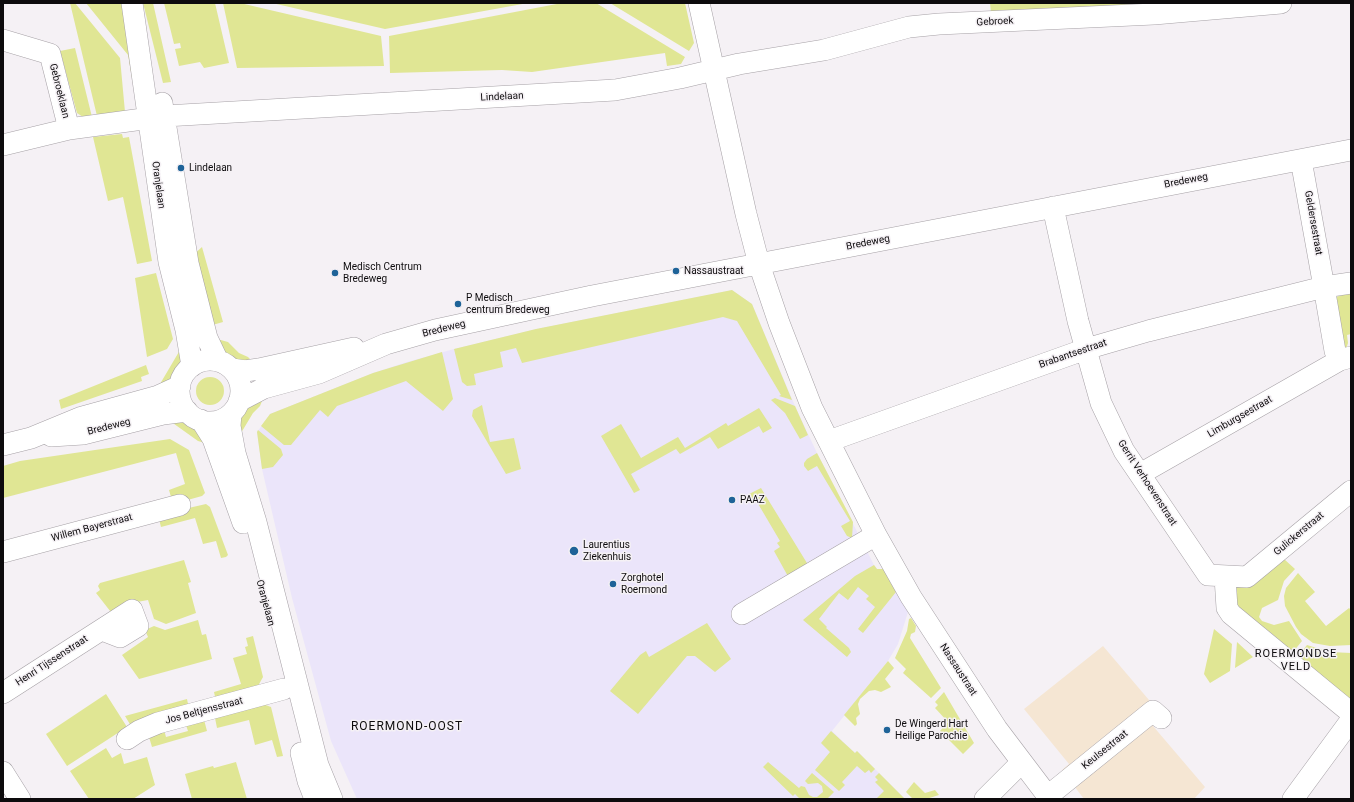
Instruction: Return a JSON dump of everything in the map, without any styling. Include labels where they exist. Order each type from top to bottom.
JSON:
[{"type":"street","name":"Oranjelaan","points":[[132,3],[164,117],[169,262],[186,330],[192,366]]},
{"type":"street","name":"Oranjelaan","points":[[137,3],[164,117],[188,263],[207,338],[225,365]]},
{"type":"street","name":"Nassaustraat","points":[[700,3],[746,214],[759,264],[794,364],[812,408],[876,535],[922,614],[1021,763],[1049,798]]},
{"type":"street","name":"Gebroek","points":[[714,70],[824,50],[909,27],[939,24],[1154,14],[1280,3]]},
{"type":"street","name":"Gebroeklaan","points":[[3,40],[50,54],[69,129]]},
{"type":"street","name":"Lindelaan","points":[[3,145],[69,129],[164,117],[616,90],[714,70]]},
{"type":"street","name":"Bredeweg","points":[[235,408],[255,391],[319,373],[386,344],[435,330],[592,296],[1351,150]]},
{"type":"street","name":"Geldersestraat","points":[[1301,160],[1335,351],[1346,359]]},
{"type":"street","name":"Gerrit Verhoevenstraat","points":[[1053,207],[1078,321],[1101,403],[1124,452],[1208,576],[1247,577]]},
{"type":"street","name":"Brabantsestraat","points":[[828,441],[1086,349],[1148,331],[1324,287],[1351,283]]},
{"type":"street","name":"Bredeweg","points":[[225,365],[245,371],[344,350],[386,344]]},
{"type":"street","name":"Limburgsestraat","points":[[1140,474],[1346,359]]},
{"type":"street","points":[[200,362],[225,365],[240,384],[235,408],[217,421],[194,416],[181,399],[180,386],[184,375],[192,366],[200,362]]},
{"type":"street","name":"Bredeweg","points":[[3,445],[31,438],[82,417],[158,396],[180,386]]},
{"type":"street","name":"Oranjelaan","points":[[235,408],[230,426],[236,453],[256,522],[318,765],[321,794]]},
{"type":"street","name":"Bredeweg","points":[[31,438],[83,434],[163,414],[194,416]]},
{"type":"street","name":"Oranjelaan","points":[[194,416],[213,439],[243,522],[272,628],[284,689],[321,794]]},
{"type":"street","name":"Gulickerstraat","points":[[1247,577],[1351,491]]},
{"type":"street","name":"Willem Bayerstraat","points":[[3,552],[180,505]]},
{"type":"street","points":[[742,614],[876,535]]},
{"type":"street","points":[[1225,577],[1227,608],[1231,614],[1351,713]]},
{"type":"street","name":"Henri Tijssenstraat","points":[[3,693],[102,630]]},
{"type":"street","name":"Jos Beltjensstraat","points":[[127,739],[139,730],[158,723],[284,689]]},
{"type":"street","name":"Keulsestraat","points":[[1049,798],[1153,711],[1161,718]]},
{"type":"street","points":[[1293,799],[1351,720]]},
{"type":"street","points":[[985,799],[1021,763]]},
{"type":"street","points":[[3,772],[20,799]]},
{"type":"shaded area","name":"Laurentius Ziekenhuis","points":[[732,290],[752,304],[795,406],[817,453],[874,565],[877,569],[883,569],[908,612],[898,644],[888,661],[832,731],[855,753],[857,751],[905,799],[357,799],[331,741],[292,598],[262,469],[257,432],[270,414],[373,373],[454,349],[536,329]]},
{"type":"shaded area","points":[[1103,646],[1149,700],[1153,726],[1205,787],[1194,799],[1084,799],[1062,770],[1069,764],[1024,709]]},
{"type":"green space","points":[[70,3],[75,3],[120,58],[125,112],[97,116]]},
{"type":"green space","points":[[86,3],[124,3],[134,89],[128,55]]},
{"type":"green space","points":[[143,3],[153,3],[171,82],[163,83]]},
{"type":"green space","points":[[164,3],[215,3],[229,63],[204,68],[200,62],[179,66],[175,49],[181,48],[180,43],[174,44]]},
{"type":"green space","points":[[223,3],[240,3],[381,36],[384,66],[237,68]]},
{"type":"green space","points":[[272,3],[528,3],[385,29]]},
{"type":"green space","points":[[562,3],[596,3],[685,57],[681,64],[667,66],[665,53],[532,72],[502,70],[390,73],[389,36]]},
{"type":"green space","points":[[610,3],[685,3],[694,43],[689,51]]},
{"type":"green space","points":[[990,3],[1151,3],[1151,5],[991,13]]},
{"type":"green space","points":[[75,48],[92,117],[83,117],[77,113],[60,51]]},
{"type":"green space","points":[[122,134],[123,138],[129,137],[152,261],[137,264],[123,197],[108,201],[93,137]]},
{"type":"green space","points":[[202,247],[223,322],[209,326],[192,256]]},
{"type":"green space","points":[[156,273],[173,339],[167,349],[147,357],[135,278]]},
{"type":"green space","points":[[732,290],[752,304],[792,400],[779,396],[781,395],[737,321],[723,317],[522,363],[516,348],[500,352],[503,367],[474,374],[476,385],[467,386],[462,382],[454,349],[536,329]]},
{"type":"green space","points":[[1351,292],[1351,334],[1347,335],[1348,343],[1346,349],[1339,341],[1336,297]]},
{"type":"green space","points":[[217,339],[228,342],[239,353],[248,357],[253,362],[228,360]]},
{"type":"green space","points":[[180,350],[184,364],[181,372],[177,377],[160,384]]},
{"type":"green space","points":[[442,352],[453,399],[443,411],[406,381],[337,406],[328,417],[320,410],[291,445],[284,445],[261,426],[270,414],[373,373]]},
{"type":"green space","points":[[146,365],[149,374],[141,377],[142,381],[61,409],[59,400]]},
{"type":"green space","points":[[210,377],[220,381],[224,391],[220,401],[210,405],[200,401],[196,391],[200,381]]},
{"type":"green space","points":[[775,398],[795,406],[808,435],[800,439],[785,413],[771,400]]},
{"type":"green space","points":[[262,401],[241,433],[240,413],[243,407]]},
{"type":"green space","points":[[482,405],[490,442],[514,438],[521,469],[506,474],[472,416],[473,410]]},
{"type":"green space","points":[[759,408],[772,428],[763,433],[759,426],[718,449],[710,437],[680,454],[676,449],[631,474],[640,490],[634,493],[601,436],[621,424],[641,458],[678,437],[685,448],[726,423],[728,426]]},
{"type":"green space","points":[[185,419],[192,422],[205,443],[198,441],[170,421]]},
{"type":"green space","points":[[258,430],[281,449],[283,455],[273,467],[262,469]]},
{"type":"green space","points":[[170,439],[189,450],[205,493],[202,496],[173,504],[169,490],[185,484],[176,453],[3,498],[3,466],[20,461]]},
{"type":"green space","points":[[817,453],[853,522],[852,538],[847,536],[841,526],[850,521],[817,466],[808,471],[804,466],[807,459]]},
{"type":"green space","points":[[761,488],[810,568],[790,580],[774,551],[780,547],[777,543],[780,541],[757,502],[754,503],[749,494]]},
{"type":"green space","points":[[206,504],[210,507],[228,555],[226,557],[221,558],[216,541],[203,544],[195,518],[161,527],[158,515]]},
{"type":"green space","points":[[1284,559],[1295,569],[1284,581],[1278,600],[1262,608],[1259,617],[1262,621],[1274,625],[1289,621],[1302,641],[1293,652],[1265,628],[1261,630],[1235,607],[1235,582]]},
{"type":"green space","points":[[184,560],[191,582],[188,583],[196,613],[166,624],[154,619],[148,600],[137,602],[114,616],[96,593],[100,590],[98,586],[100,583]]},
{"type":"green space","points":[[874,565],[877,569],[883,569],[896,592],[863,633],[858,629],[875,607],[866,599],[869,596],[858,587],[848,600],[839,593],[819,619],[827,627],[826,628],[849,648],[851,652],[847,657],[803,620],[855,576]]},
{"type":"green space","points":[[1298,573],[1315,592],[1305,601],[1326,626],[1349,608],[1351,610],[1351,645],[1330,646],[1313,643],[1301,634],[1285,606],[1284,596],[1286,588]]},
{"type":"green space","points":[[911,618],[916,626],[915,632],[911,634],[910,638],[941,688],[931,698],[903,673],[906,669],[895,658],[907,631],[909,619]]},
{"type":"green space","points":[[198,620],[202,635],[206,634],[212,659],[139,679],[122,655],[148,637],[145,630],[154,626],[165,630]]},
{"type":"green space","points":[[707,623],[731,659],[715,672],[695,656],[687,656],[638,714],[610,691],[640,655],[646,651],[649,657]]},
{"type":"green space","points":[[1214,629],[1232,644],[1230,671],[1210,683],[1204,674]]},
{"type":"green space","points":[[253,636],[263,677],[258,686],[216,701],[214,692],[241,684],[233,658],[247,654],[245,647],[248,646],[246,638]]},
{"type":"green space","points":[[1237,642],[1253,657],[1235,668]]},
{"type":"green space","points":[[1307,645],[1330,652],[1351,653],[1351,701],[1298,656]]},
{"type":"green space","points":[[888,661],[894,668],[885,679],[891,687],[881,692],[875,690],[869,691],[860,699],[858,704],[860,714],[856,718],[857,724],[855,726],[844,715]]},
{"type":"green space","points":[[944,692],[974,743],[963,754],[940,731],[948,722],[935,708],[938,705],[935,702]]},
{"type":"green space","points":[[106,694],[127,727],[67,766],[46,734]]},
{"type":"green space","points":[[187,699],[189,709],[131,726],[125,716]]},
{"type":"green space","points":[[263,704],[271,707],[283,756],[277,757],[272,740],[255,745],[249,720],[217,728],[214,713]]},
{"type":"green space","points":[[203,716],[207,731],[152,747],[149,737],[163,726],[166,737],[188,731],[185,722]]},
{"type":"green space","points":[[831,731],[855,753],[857,751],[875,769],[871,773],[869,770],[865,773],[857,766],[842,782],[845,785],[839,791],[815,770],[830,752],[821,743]]},
{"type":"green space","points":[[106,748],[112,758],[121,753],[124,764],[147,757],[155,785],[133,799],[89,799],[70,771]]},
{"type":"green space","points":[[236,762],[247,799],[192,799],[185,774],[213,766],[214,768]]},
{"type":"green space","points":[[768,762],[799,788],[801,786],[805,787],[809,795],[813,797],[817,797],[823,792],[822,786],[818,783],[808,784],[805,781],[812,773],[834,792],[827,799],[800,799],[795,794],[793,796],[763,767]]},
{"type":"green space","points":[[879,773],[905,799],[876,799],[884,791],[875,782],[878,780],[875,777]]},
{"type":"green space","points":[[914,782],[925,793],[935,790],[939,795],[926,799],[913,799],[906,792]]},
{"type":"place","name":"Lindelaan","points":[[181,168]]},
{"type":"place","name":"Nassaustraat","points":[[676,271]]},
{"type":"place","name":"Medisch Centrum Bredeweg","points":[[335,273]]},
{"type":"place","name":"P Medisch centrum Bredeweg","points":[[458,304]]},
{"type":"place","name":"PAAZ","points":[[732,500]]},
{"type":"place","name":"Laurentius Ziekenhuis","points":[[574,551]]},
{"type":"place","name":"Zorghotel Roermond","points":[[613,584]]},
{"type":"place","name":"De Wingerd Hart Heilige Parochie","points":[[887,730]]},
{"type":"district","name":"ROERMONDSE VELD","points":[[1296,660]]},
{"type":"district","name":"ROERMOND-OOST","points":[[407,727]]}]
